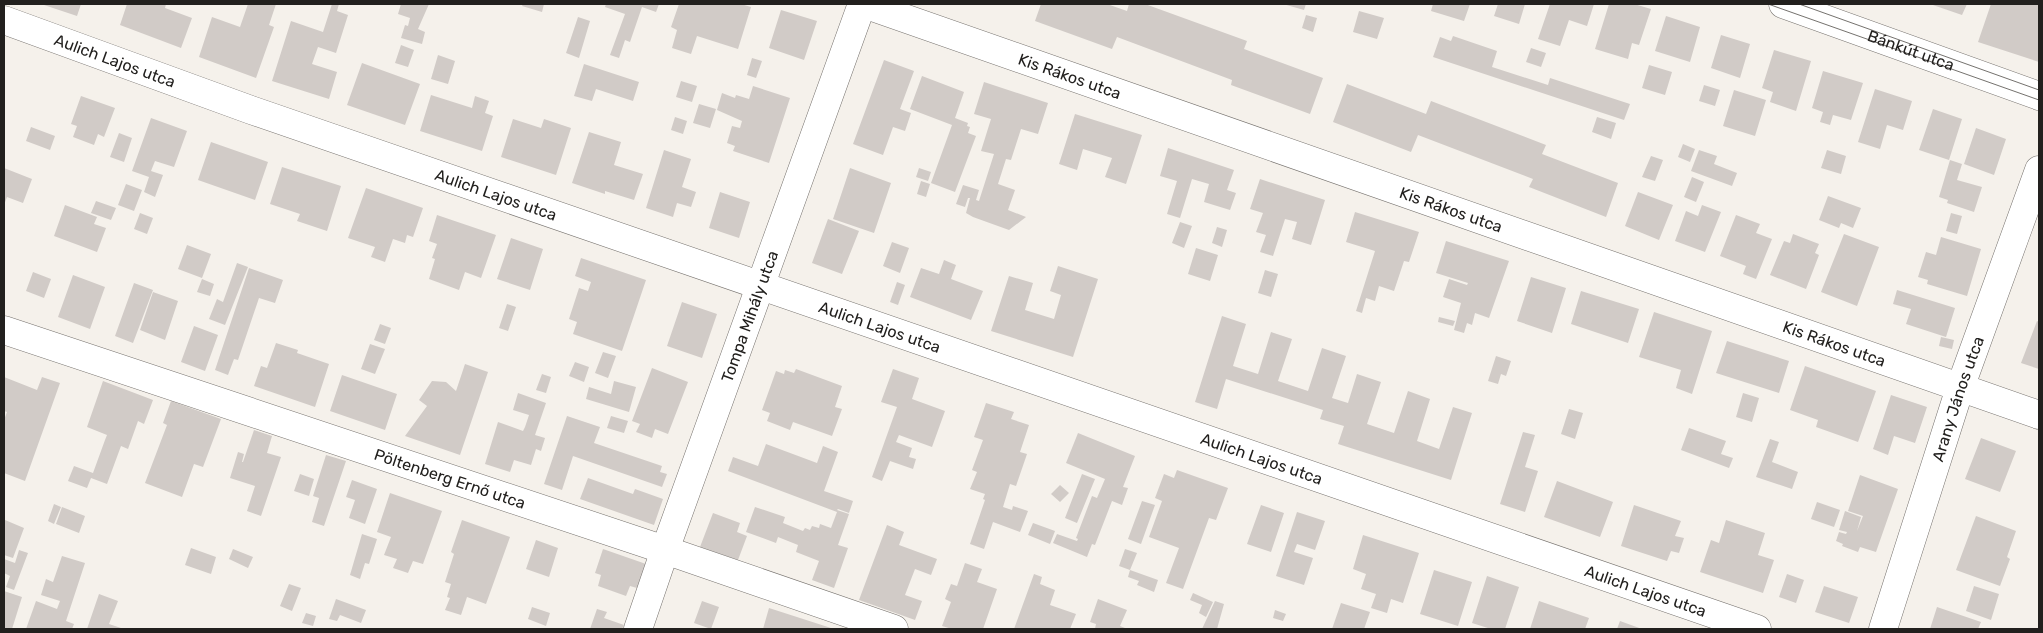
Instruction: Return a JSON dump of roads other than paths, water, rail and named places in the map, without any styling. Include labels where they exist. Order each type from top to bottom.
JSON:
[{"type":"street","name":"Tompa Mihály utca","points":[[638,629],[759,286],[863,4]]},
{"type":"street","name":"Kis Rákos utca","points":[[863,4],[2039,415]]},
{"type":"street","name":"Bánkút utca","points":[[1783,4],[2039,96]]},
{"type":"street","name":"Aulich Lajos utca","points":[[4,20],[251,110],[1757,629]]},
{"type":"street","name":"Arany János utca","points":[[1883,629],[1960,388],[2039,170]]},
{"type":"street","name":"Pöltenberg Ernő utca","points":[[4,330],[665,550],[894,629]]},
{"type":"tram line","points":[[1768,4],[2039,100]]},
{"type":"tram line","points":[[1799,4],[2039,90]]}]
